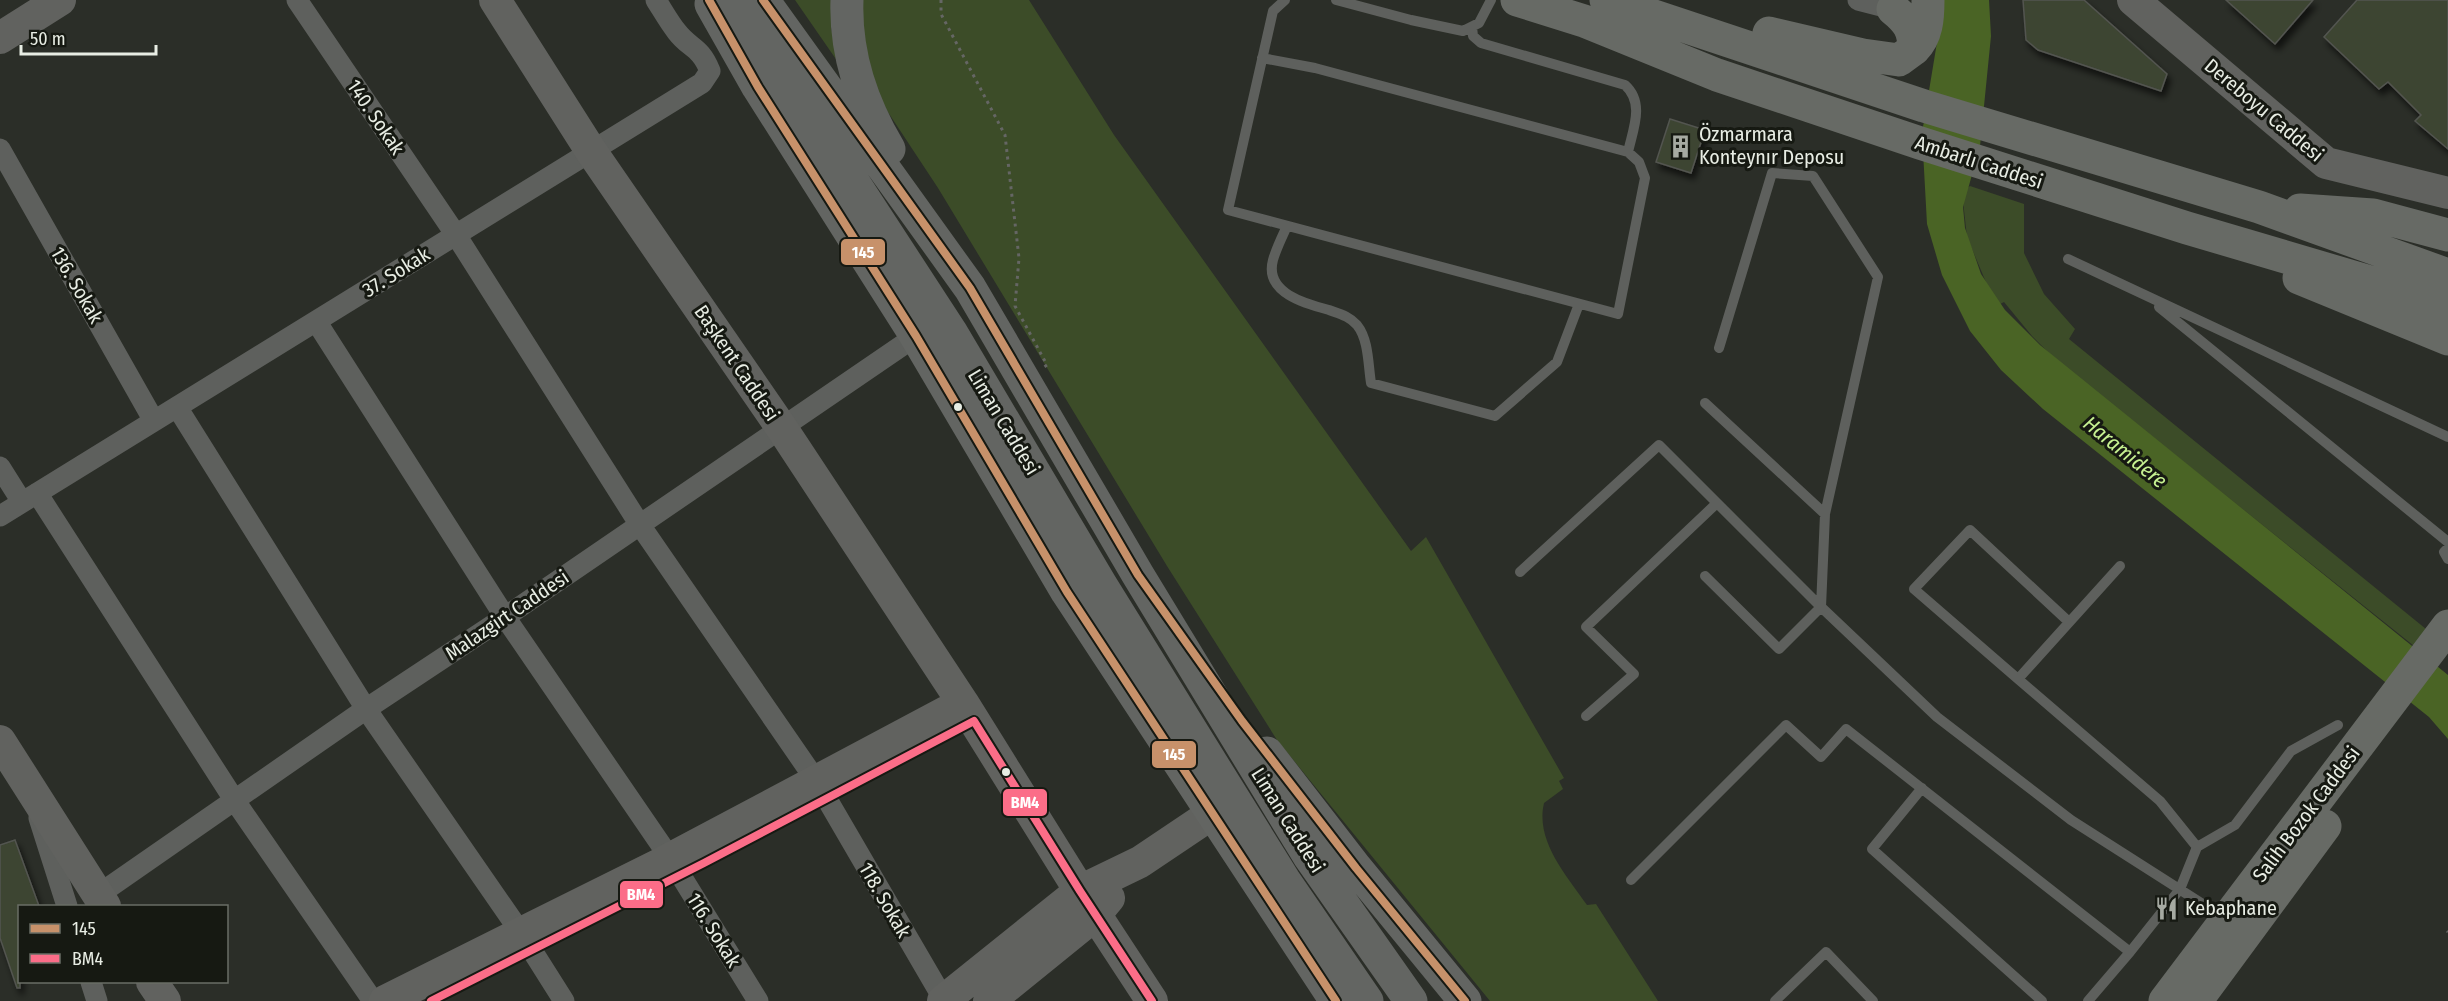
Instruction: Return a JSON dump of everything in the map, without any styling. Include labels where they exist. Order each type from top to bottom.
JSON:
[{"type":"highway","points":[[709,0],[758,87],[916,336],[1067,592],[1336,1001]]},
{"type":"highway","name":"Liman Caddesi","points":[[730,0],[764,45],[951,332],[1101,585],[1278,870],[1367,1001]]},
{"type":"highway","name":"Liman Caddesi","points":[[763,0],[970,288],[1138,575],[1309,856],[1411,1001]]},
{"type":"highway","points":[[847,0],[846,25],[855,73],[877,129],[970,288]]},
{"type":"highway","points":[[1138,575],[1242,721],[1356,868],[1465,1001]]},
{"type":"main road","name":"Ambarlı Caddesi","points":[[1517,0],[1584,21],[1735,81],[2187,228],[2448,305]]},
{"type":"main road","name":"Ambarlı Caddesi","points":[[1606,0],[1924,106],[2251,205],[2448,275]]},
{"type":"main road","points":[[1681,24],[1760,32],[1863,55],[1899,60],[1921,42],[1926,28],[1928,0]]},
{"type":"main road","points":[[1898,5],[1912,28],[1914,49]]},
{"type":"main road","points":[[2251,205],[2373,215],[2448,235]]},
{"type":"main road","points":[[2187,228],[2356,303],[2448,339]]},
{"type":"main road","name":"Salih Bozok Caddesi","points":[[2165,1001],[2448,626]]},
{"type":"main road","name":"Salih Bozok Caddesi","points":[[2196,1001],[2448,660]]},
{"type":"street","points":[[0,38],[60,0]]},
{"type":"street","name":"140. Sokak","points":[[297,0],[456,235],[640,525]]},
{"type":"street","name":"Başkent Caddesi","points":[[495,0],[591,151],[781,427],[968,712],[1087,903],[1152,1001]]},
{"type":"street","name":"37. Sokak","points":[[0,516],[702,83],[710,72],[705,58],[695,47],[678,35],[656,0]]},
{"type":"street","points":[[1858,0],[1898,5]]},
{"type":"street","name":"Dereboyu Caddesi","points":[[2133,0],[2326,163],[2448,193]]},
{"type":"street","name":"136. Sokak","points":[[0,149],[154,421]]},
{"type":"street","name":"116. Sokak","points":[[316,321],[505,617],[675,867],[758,1001]]},
{"type":"street","name":"Malazgirt Caddesi","points":[[102,901],[235,801],[366,709],[505,617],[916,336]]},
{"type":"street","points":[[177,407],[366,709],[564,1001]]},
{"type":"street","points":[[0,467],[30,498],[373,1001]]},
{"type":"street","name":"118. Sokak","points":[[640,525],[822,791],[943,1001]]},
{"type":"street","points":[[385,1001],[526,942],[822,791],[968,712]]},
{"type":"street","points":[[0,741],[102,901]]},
{"type":"street","points":[[30,789],[67,905]]},
{"type":"street","points":[[943,1001],[1087,903],[1140,862],[1213,813]]},
{"type":"street","points":[[989,1001],[1087,903]]},
{"type":"street","points":[[430,1001],[526,942]]},
{"type":"street","points":[[92,983],[97,1001]]},
{"type":"street","points":[[154,983],[165,1001]]},
{"type":"lane","points":[[1262,58],[1315,68],[1628,152],[1639,162],[1646,178],[1618,314],[1228,210],[1262,58],[1273,11],[1285,0]]},
{"type":"lane","points":[[1336,0],[1463,31],[1484,17],[1491,0]]},
{"type":"lane","points":[[1472,27],[1473,36],[1481,43],[1626,85],[1633,94],[1638,109],[1628,152]]},
{"type":"lane","points":[[1705,576],[1779,648],[1821,607],[1825,514],[1878,277],[1813,176],[1772,173],[1719,348]]},
{"type":"lane","points":[[1287,226],[1272,262],[1272,271],[1278,286],[1289,296],[1351,319],[1364,338],[1371,383],[1495,416],[1557,362],[1579,304]]},
{"type":"lane","points":[[2068,260],[2448,437]]},
{"type":"lane","points":[[2144,295],[2448,542]]},
{"type":"lane","points":[[1706,404],[1825,514]]},
{"type":"lane","points":[[1521,572],[1659,445],[1821,607],[1937,717],[2071,820],[2226,919]]},
{"type":"lane","points":[[1586,716],[1634,674],[1586,627],[1717,503]]},
{"type":"lane","points":[[2069,622],[1970,530],[1914,589],[2160,801],[2197,847]]},
{"type":"lane","points":[[2448,548],[2444,552],[2448,559]]},
{"type":"lane","points":[[2018,679],[2120,566]]},
{"type":"lane","points":[[1631,880],[1786,725],[1821,757],[1846,729],[2130,952]]},
{"type":"lane","points":[[2088,1001],[2180,890],[2197,847],[2235,825],[2291,752],[2338,725]]},
{"type":"lane","points":[[1922,788],[1872,849],[2042,1001]]},
{"type":"lane","points":[[1775,1001],[1826,952],[1873,1001]]},
{"type":"path","points":[[941,0],[941,14],[1005,135],[1019,258],[1015,306],[1047,365]]},
{"type":"shaded area","points":[[795,0],[831,0],[831,28],[840,65]]},
{"type":"shaded area","points":[[853,0],[1029,0],[1114,135],[1411,551],[1426,537],[1564,778],[1559,781],[1563,789],[1544,803],[1542,817],[1548,844],[1562,870],[1587,905],[1596,904],[1658,1001],[1490,1001],[1277,740],[1167,566],[938,188],[876,94]]},
{"type":"shaded area","points":[[1970,186],[2024,204],[2024,253],[2044,294],[2075,329],[2069,339],[2426,629],[2414,646],[2055,359],[2032,336],[2004,302],[1996,306],[1967,237],[1962,192]]},
{"type":"water","name":"Haramidere","points":[[1944,0],[1989,0],[1991,36],[1980,146],[1963,207],[1965,228],[1981,274],[2005,310],[2040,345],[2448,675],[2448,739],[2429,717],[2043,409],[2001,370],[1970,331],[1942,275],[1927,224],[1922,133]]},
{"type":"building","points":[[2023,0],[2084,0],[2167,74],[2161,91],[2038,50],[2026,40]]},
{"type":"building","points":[[2226,0],[2313,0],[2275,44]]},
{"type":"building","points":[[2357,0],[2448,0],[2448,149],[2415,121],[2421,115],[2388,82],[2379,89],[2324,37]]},
{"type":"building","name":"Özmarmara Konteynır Deposu","points":[[1670,119],[1705,130],[1691,173],[1656,162]]},
{"type":"building","points":[[15,840],[39,905],[18,905],[18,983],[20,983],[20,988],[17,988],[0,938],[0,845]]},
{"type":"transit line","name":"145","points":[[709,0],[758,87],[916,336],[1067,592],[1336,1001]]},
{"type":"transit line","name":"145","points":[[763,0],[970,288],[1138,575],[1242,721],[1356,868],[1465,1001]]},
{"type":"transit line","name":"BM4","points":[[431,1001],[704,863],[974,721],[1152,1001]]},
{"type":"place","name":"Özmarmara Konteynır Deposu","points":[[1681,146]]},
{"type":"place","name":"Kebaphane","points":[[2167,908]]}]
